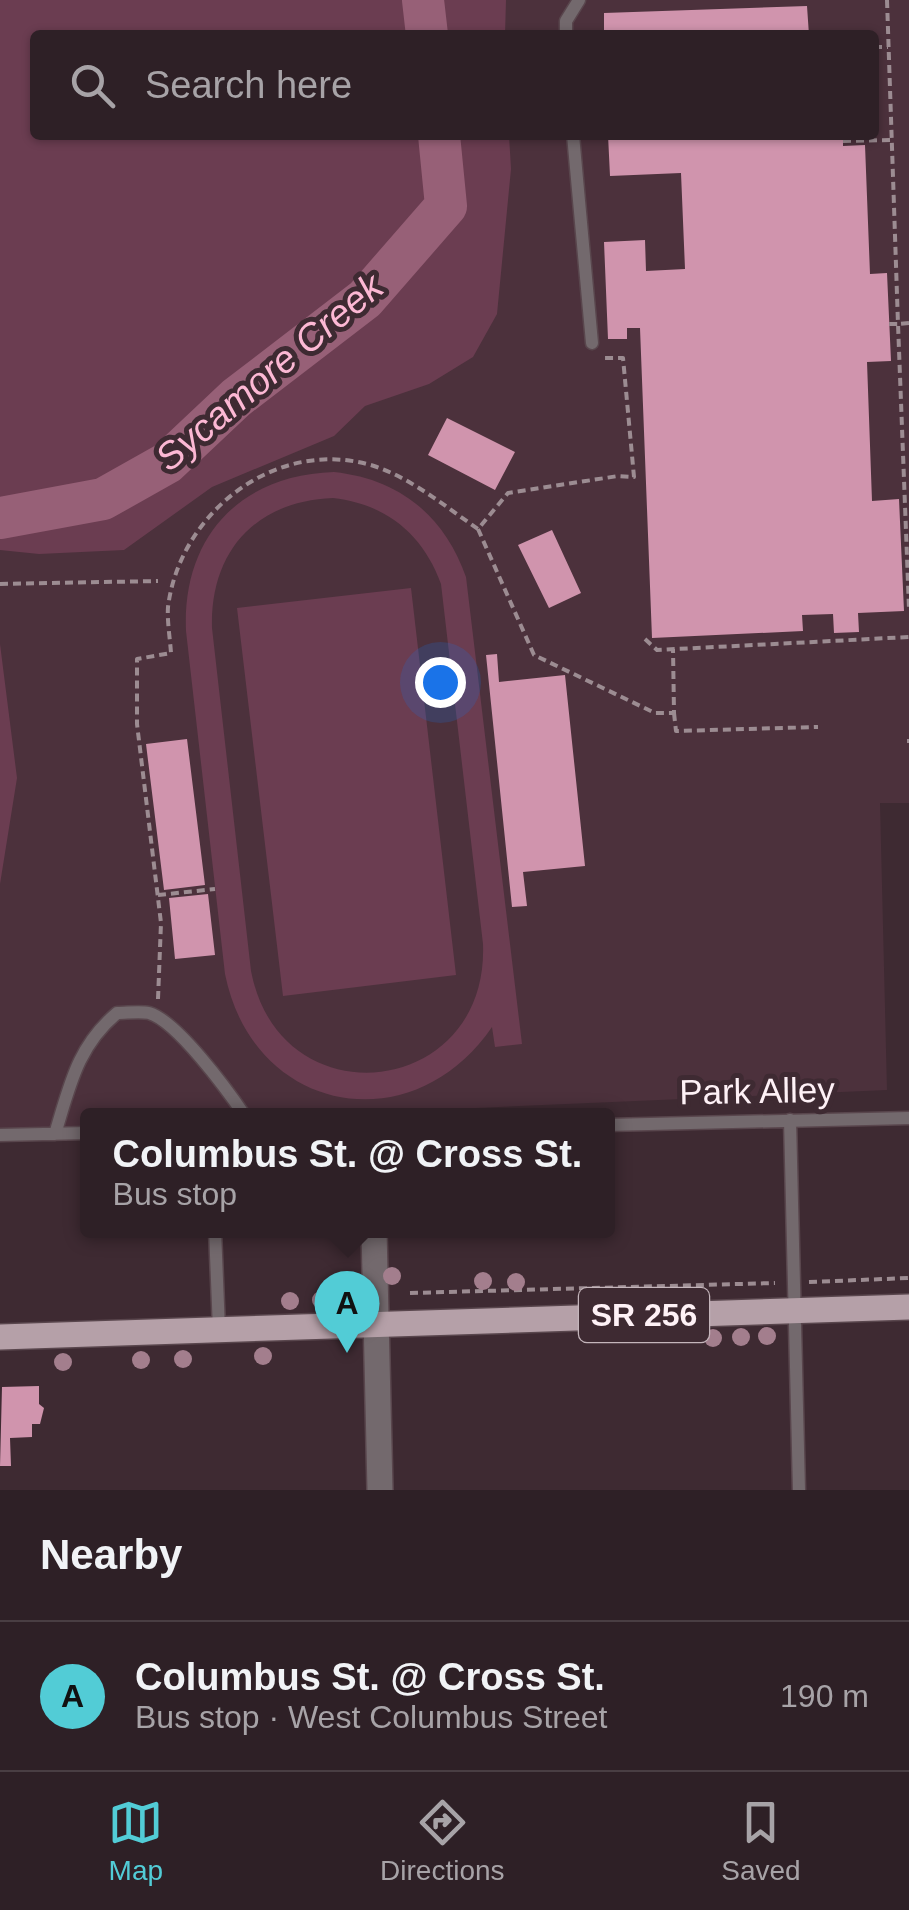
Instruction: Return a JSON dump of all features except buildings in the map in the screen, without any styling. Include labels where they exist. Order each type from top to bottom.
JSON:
[{"type":"main road","name":"SR 256","points":[[0,1338],[909,1307]]},
{"type":"street","points":[[374,1238],[380,1490]]},
{"type":"lane","points":[[566,30],[566,21],[579,0]]},
{"type":"lane","points":[[573,140],[592,342]]},
{"type":"lane","points":[[55,1134],[72,1079],[94,1033],[117,1013],[148,1013],[157,1018],[218,1075],[240,1108]]},
{"type":"lane","name":"Park Alley","points":[[615,1125],[909,1118]]},
{"type":"lane","points":[[790,1120],[799,1490]]},
{"type":"lane","points":[[0,1136],[80,1133]]},
{"type":"lane","points":[[216,1238],[219,1330]]},
{"type":"path","points":[[887,0],[909,609]]},
{"type":"path","points":[[879,47],[888,47]]},
{"type":"path","points":[[843,140],[892,140]]},
{"type":"path","points":[[889,324],[909,323]]},
{"type":"path","points":[[478,529],[508,494],[618,476],[634,477],[623,358],[595,358],[592,342]]},
{"type":"path","points":[[157,1018],[161,923],[136,724],[137,658],[171,652],[168,610],[173,584],[193,539],[209,513],[250,480],[275,468],[328,459],[374,466],[420,489],[478,529],[534,654],[655,713],[674,713]]},
{"type":"path","points":[[0,584],[158,581]]},
{"type":"path","points":[[645,639],[657,650],[909,637]]},
{"type":"path","points":[[673,649],[676,731],[818,727]]},
{"type":"path","points":[[158,895],[215,888]]},
{"type":"path","points":[[410,1293],[909,1278]]},
{"type":"shaded area","points":[[0,0],[506,0],[505,30],[30,30],[30,140],[509,140],[511,169],[497,314],[473,357],[429,384],[365,406],[334,436],[212,487],[124,550],[39,554],[0,550]]},
{"type":"shaded area","points":[[424,0],[909,0],[909,803],[880,803],[887,1090],[476,1108],[80,1108],[80,1126],[0,1130],[0,510],[427,140],[879,140],[879,30],[426,30]]},
{"type":"shaded area","points":[[334,472],[399,492],[432,518],[457,555],[466,577],[522,1044],[495,1047],[492,1027],[459,1064],[420,1088],[380,1099],[339,1097],[301,1083],[267,1058],[241,1021],[225,974],[186,631],[187,597],[206,540],[223,517],[271,485]],"holes":[[[306,501],[352,501],[386,515],[413,536],[441,584],[483,944],[476,996],[453,1034],[420,1060],[380,1072],[339,1069],[300,1052],[270,1020],[251,971],[212,628],[219,576],[243,535],[260,520]]]},
{"type":"shaded area","points":[[411,588],[456,975],[283,996],[237,608]]},
{"type":"shaded area","points":[[0,644],[17,778],[0,884]]},
{"type":"waterway","name":"Sycamore Creek","points":[[423,0],[426,30]]},
{"type":"waterway","name":"Sycamore Creek","points":[[0,518],[103,499],[167,463],[236,398],[365,299],[446,206],[439,140]]},
{"type":"place","name":"Columbus St. @ Cross St.","points":[[347,1353]]}]
